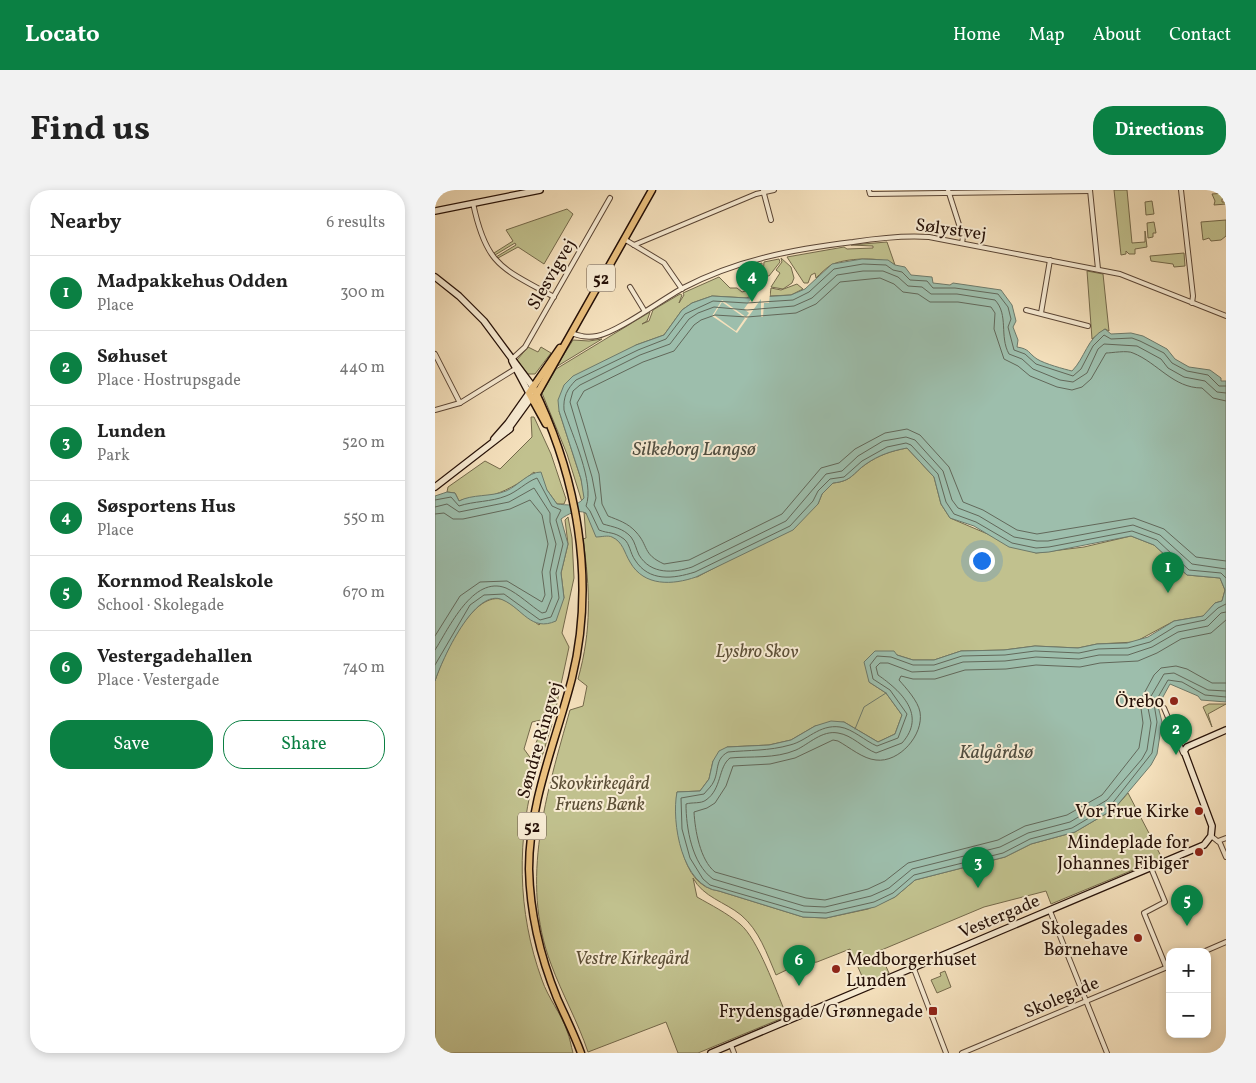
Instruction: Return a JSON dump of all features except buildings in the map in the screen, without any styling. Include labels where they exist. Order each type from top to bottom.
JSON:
[{"type":"main road","name":"52","points":[[533,394],[652,190]]},
{"type":"main road","name":"52","points":[[533,394],[555,353],[561,346]]},
{"type":"main road","name":"Søndre Ringvej","points":[[533,394],[551,431],[573,500],[582,580],[580,628],[572,677],[537,801],[532,826],[529,867],[533,919],[539,948],[581,1053]]},
{"type":"street","points":[[435,211],[540,190]]},
{"type":"street","points":[[634,245],[763,191],[774,190]]},
{"type":"street","points":[[869,190],[870,194],[1090,191],[1098,270]]},
{"type":"street","points":[[1181,190],[1193,296],[1191,303]]},
{"type":"street","points":[[763,191],[771,220]]},
{"type":"street","points":[[948,192],[963,237],[962,243]]},
{"type":"street","name":"Slesvigvej","points":[[512,360],[525,347],[610,198]]},
{"type":"street","points":[[473,203],[481,236],[494,258],[508,271],[554,297]]},
{"type":"street","name":"Sølystvej","points":[[570,332],[581,337],[597,336],[682,288],[733,266],[781,253],[822,245],[912,236],[962,243],[1135,279],[1226,316]]},
{"type":"street","points":[[623,239],[664,263],[682,288]]},
{"type":"street","points":[[1041,313],[1050,260]]},
{"type":"street","points":[[435,277],[471,307],[491,330],[533,394]]},
{"type":"street","points":[[630,287],[644,310]]},
{"type":"street","points":[[1027,310],[1088,326]]},
{"type":"street","points":[[435,354],[460,403]]},
{"type":"street","points":[[512,360],[515,370],[533,394]]},
{"type":"street","points":[[435,410],[460,403],[515,370]]},
{"type":"street","points":[[435,487],[507,431],[533,394]]},
{"type":"street","points":[[481,452],[533,394]]},
{"type":"street","points":[[1164,708],[1212,823],[1211,836],[1218,841],[1226,857]]},
{"type":"street","points":[[1183,755],[1187,747],[1225,731]]},
{"type":"street","name":"Vestergade","points":[[711,1053],[1200,848],[1211,836]]},
{"type":"street","points":[[1218,841],[1226,838]]},
{"type":"street","points":[[1151,868],[1165,902],[1144,913],[1166,962]]},
{"type":"street","points":[[1050,911],[1107,1053]]},
{"type":"street","points":[[1211,949],[1226,942]]},
{"type":"street","name":"Skolegade","points":[[962,1053],[1166,968]]},
{"type":"street","points":[[913,969],[944,1052]]},
{"type":"street","points":[[731,1045],[734,1053]]},
{"type":"green space","points":[[1114,190],[1127,190],[1132,243],[1145,242],[1145,231],[1147,247],[1135,249],[1135,254],[1129,254],[1126,251],[1126,254],[1121,255]]},
{"type":"green space","points":[[1225,193],[1225,198],[1222,199],[1222,202],[1226,202],[1226,204],[1214,205],[1215,201],[1212,194]]},
{"type":"green space","points":[[1152,201],[1154,214],[1146,215],[1145,202]]},
{"type":"green space","points":[[567,209],[573,214],[544,264],[518,247],[498,258],[496,257],[516,245],[515,243],[495,255],[494,253],[513,241],[506,230]]},
{"type":"green space","points":[[1226,220],[1226,236],[1221,240],[1211,241],[1209,238],[1203,240],[1201,222]]},
{"type":"green space","points":[[1154,222],[1156,233],[1153,233],[1153,237],[1148,238],[1147,223]]},
{"type":"green space","points":[[887,242],[895,265],[873,259],[845,261],[831,265],[816,278],[815,273],[811,275],[808,283],[804,283],[787,257],[844,247],[847,249],[873,248],[873,246],[851,245]]},
{"type":"green space","points":[[1184,253],[1185,266],[1174,267],[1173,264],[1151,261],[1150,256]]},
{"type":"green space","points":[[781,258],[791,267],[794,278],[792,283],[783,289],[771,287],[780,273],[776,270],[782,262]]},
{"type":"green space","points":[[779,259],[780,262],[769,276],[763,275],[764,262]]},
{"type":"green space","points":[[762,263],[762,271],[756,271],[756,279],[742,274],[740,269]]},
{"type":"green space","points":[[1087,271],[1103,274],[1109,331],[1105,329],[1092,339]]},
{"type":"green space","points":[[719,277],[730,288],[737,288],[742,292],[749,290],[754,281],[754,294],[747,298],[712,296],[692,303],[682,310],[664,335],[636,345],[559,411],[581,479],[585,498],[582,502],[567,454],[542,393],[556,369],[650,312],[647,321],[642,324],[649,321],[653,310],[680,294],[682,295],[679,303],[684,295],[683,293]]},
{"type":"green space","points":[[797,284],[803,289],[791,295],[770,296],[771,288],[781,290]]},
{"type":"green space","points":[[602,339],[556,367],[573,340],[589,341]]},
{"type":"green space","points":[[528,347],[538,352],[541,347],[551,353],[535,374],[528,374],[517,360]]},
{"type":"green space","points":[[531,417],[534,417],[551,454],[566,499],[564,504],[557,504],[534,472],[511,487],[486,497],[459,501],[455,493],[447,492],[448,487],[485,461],[500,469],[532,437]]},
{"type":"green space","name":"Lysbro Skov","points":[[907,448],[934,477],[941,504],[950,518],[1036,553],[1084,547],[1131,536],[1154,545],[1187,575],[1220,578],[1225,590],[1222,601],[1215,603],[1204,616],[1174,621],[1135,642],[1097,644],[1078,648],[1035,646],[1004,650],[961,651],[934,660],[913,660],[897,655],[869,682],[886,693],[902,715],[895,734],[878,742],[844,722],[815,726],[791,740],[769,745],[727,747],[713,761],[709,779],[700,791],[677,792],[679,836],[688,866],[695,878],[705,887],[803,917],[826,918],[868,909],[895,897],[915,880],[1005,857],[1031,844],[1075,832],[1114,809],[1128,793],[1162,858],[1051,904],[1046,891],[984,907],[879,951],[889,973],[865,983],[850,949],[817,962],[799,964],[776,975],[753,928],[735,910],[702,890],[693,878],[697,897],[719,909],[747,931],[772,979],[786,1014],[785,1017],[698,1053],[678,1053],[666,1022],[588,1052],[551,964],[542,932],[537,900],[537,868],[545,804],[570,710],[583,706],[587,686],[578,679],[583,661],[588,626],[588,592],[583,539],[586,538],[584,512],[622,544],[697,577],[731,559],[818,504],[822,494],[833,483],[848,479],[866,464],[880,456]]},
{"type":"green space","points":[[568,517],[572,538],[574,578],[562,633],[569,647],[554,717],[532,722],[524,749],[537,767],[525,820],[522,874],[528,928],[534,954],[545,987],[569,1036],[573,1053],[435,1053],[435,681],[459,629],[479,606],[490,600],[505,600],[539,625],[564,598],[561,573],[568,544],[565,520]]},
{"type":"green space","points":[[1209,704],[1226,704],[1208,714],[1212,727],[1203,707]]},
{"type":"green space","points":[[549,723],[552,724],[540,763],[532,753],[540,733],[539,727]]},
{"type":"green space","points":[[945,971],[951,987],[937,993],[931,980],[941,976],[940,973]]},
{"type":"water","name":"Silkeborg Langsø","points":[[862,259],[888,260],[895,265],[905,267],[911,275],[932,277],[933,283],[950,285],[953,283],[1001,290],[1012,305],[1016,321],[1013,327],[1018,340],[1017,347],[1027,350],[1037,359],[1049,364],[1072,371],[1090,343],[1105,329],[1111,334],[1131,333],[1143,336],[1167,349],[1175,359],[1189,367],[1210,370],[1221,378],[1221,381],[1226,381],[1226,702],[1201,700],[1198,696],[1170,684],[1158,706],[1162,722],[1157,754],[1151,765],[1114,809],[1075,832],[1031,844],[1005,857],[915,880],[895,897],[875,907],[826,918],[803,917],[706,887],[696,878],[688,866],[678,835],[676,820],[677,792],[700,791],[709,779],[713,761],[719,751],[727,747],[769,745],[791,740],[815,726],[831,721],[844,722],[878,742],[895,734],[902,715],[886,693],[869,682],[864,662],[875,651],[894,651],[897,655],[913,660],[934,660],[961,651],[1004,650],[1035,646],[1078,648],[1097,644],[1127,643],[1148,637],[1174,621],[1203,616],[1215,603],[1222,601],[1225,590],[1220,578],[1187,575],[1154,545],[1131,536],[1049,552],[1036,553],[1009,547],[974,526],[950,518],[941,504],[934,477],[907,448],[880,456],[866,464],[848,479],[833,483],[822,494],[818,504],[793,530],[696,577],[678,582],[660,582],[643,576],[630,562],[621,544],[616,539],[609,536],[596,537],[586,513],[576,512],[570,514],[561,519],[568,544],[561,573],[564,598],[556,621],[547,624],[534,622],[503,600],[492,599],[482,604],[461,627],[452,642],[435,681],[435,496],[447,492],[455,493],[459,501],[470,497],[500,493],[510,489],[532,474],[541,472],[547,490],[557,504],[572,505],[578,503],[584,498],[581,479],[559,411],[558,400],[564,385],[573,376],[636,345],[664,335],[682,310],[692,303],[712,296],[747,298],[791,295],[805,289],[832,264]]},
{"type":"pier","points":[[770,293],[769,303],[764,303],[763,317],[761,317],[761,299],[737,333],[712,316],[722,300],[746,317],[749,313],[744,309],[754,295]],"holes":[[[722,302],[745,318],[736,331],[714,315]]]},
{"type":"waterway","points":[[855,729],[864,707],[886,693]]},
{"type":"place","name":"Søsportens Hus","points":[[752,302]]},
{"type":"place","name":"Madpakkehus Odden","points":[[1168,593]]},
{"type":"place","name":"Örebo","points":[[1174,701]]},
{"type":"place","name":"Søhuset","points":[[1176,755]]},
{"type":"place","name":"Vor Frue Kirke","points":[[1199,811]]},
{"type":"place","name":"Mindeplade for Johannes Fibiger","points":[[1199,852]]},
{"type":"place","name":"Lunden","points":[[978,888]]},
{"type":"place","name":"Kornmod Realskole","points":[[1187,926]]},
{"type":"place","name":"Skolegades Børnehave","points":[[1138,938]]},
{"type":"place","name":"Medborgerhuset Lunden","points":[[836,969]]},
{"type":"place","name":"Vestergadehallen","points":[[799,986]]},
{"type":"place","name":"Frydensgade/Grønnegade","points":[[933,1011]]},
{"type":"water label","name":"Kalgårdsø","points":[[996,751]]},
{"type":"park label","name":"Skovkirkegård Fruens Bænk","points":[[600,793]]},
{"type":"park label","name":"Vestre Kirkegård","points":[[632,958]]}]
